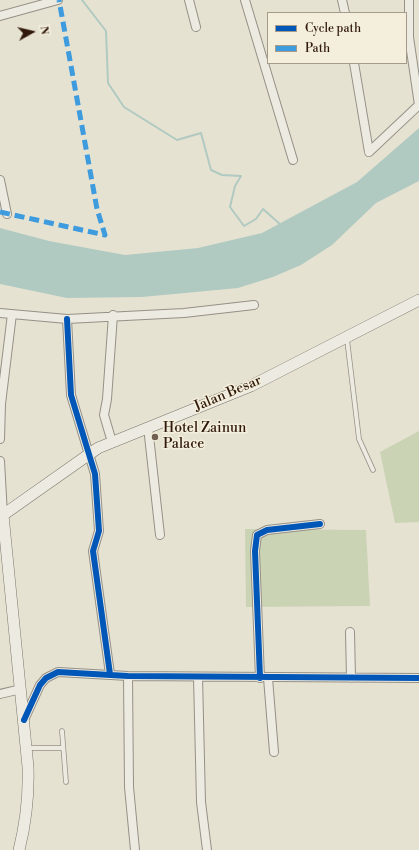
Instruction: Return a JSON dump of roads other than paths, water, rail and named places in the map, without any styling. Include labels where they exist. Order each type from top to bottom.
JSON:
[{"type":"main road","name":"Jalan Besar","points":[[2,516],[88,455],[112,442],[251,386],[419,300]]},
{"type":"main road","points":[[2,516],[21,689],[29,793],[27,815],[19,850]]},
{"type":"street","points":[[0,16],[58,0]]},
{"type":"street","points":[[189,0],[196,27]]},
{"type":"street","points":[[245,0],[293,160]]},
{"type":"street","points":[[342,0],[345,12]]},
{"type":"street","points":[[354,64],[369,152],[419,105],[410,37],[409,0]]},
{"type":"street","points":[[0,180],[7,214]]},
{"type":"street","points":[[0,313],[67,319],[113,315],[184,313],[254,305]]},
{"type":"street","points":[[0,439],[1,404],[12,314]]},
{"type":"street","points":[[112,442],[104,415],[108,399],[113,315]]},
{"type":"street","points":[[67,319],[71,394],[88,455],[93,463],[96,474],[99,531],[93,551],[110,674]]},
{"type":"street","points":[[148,427],[160,535]]},
{"type":"street","points":[[0,461],[2,516]]},
{"type":"street","points":[[274,752],[264,678],[255,551],[256,536],[267,530],[320,524]]},
{"type":"street","points":[[350,632],[351,678]]},
{"type":"street","points":[[24,720],[40,685],[51,674],[63,672],[128,676],[419,678]]},
{"type":"street","points":[[128,676],[129,787],[135,850]]},
{"type":"street","points":[[198,677],[201,802],[207,850]]},
{"type":"street","points":[[0,694],[21,689]]},
{"type":"lane","points":[[347,338],[359,439],[373,470]]},
{"type":"lane","points":[[62,731],[66,782]]},
{"type":"lane","points":[[26,748],[63,748]]},
{"type":"water","points":[[419,128],[419,181],[376,203],[332,245],[301,265],[273,277],[238,288],[142,297],[67,298],[0,284],[0,228],[49,241],[125,255],[198,248],[262,233],[357,182]]},
{"type":"waterway","points":[[82,0],[106,31],[108,83],[124,107],[177,140],[201,133],[211,170],[222,175],[241,176],[235,186],[230,207],[244,226],[256,219],[263,209],[281,225]]},
{"type":"place","name":"Hotel Zainun Palace","points":[[155,437]]}]
